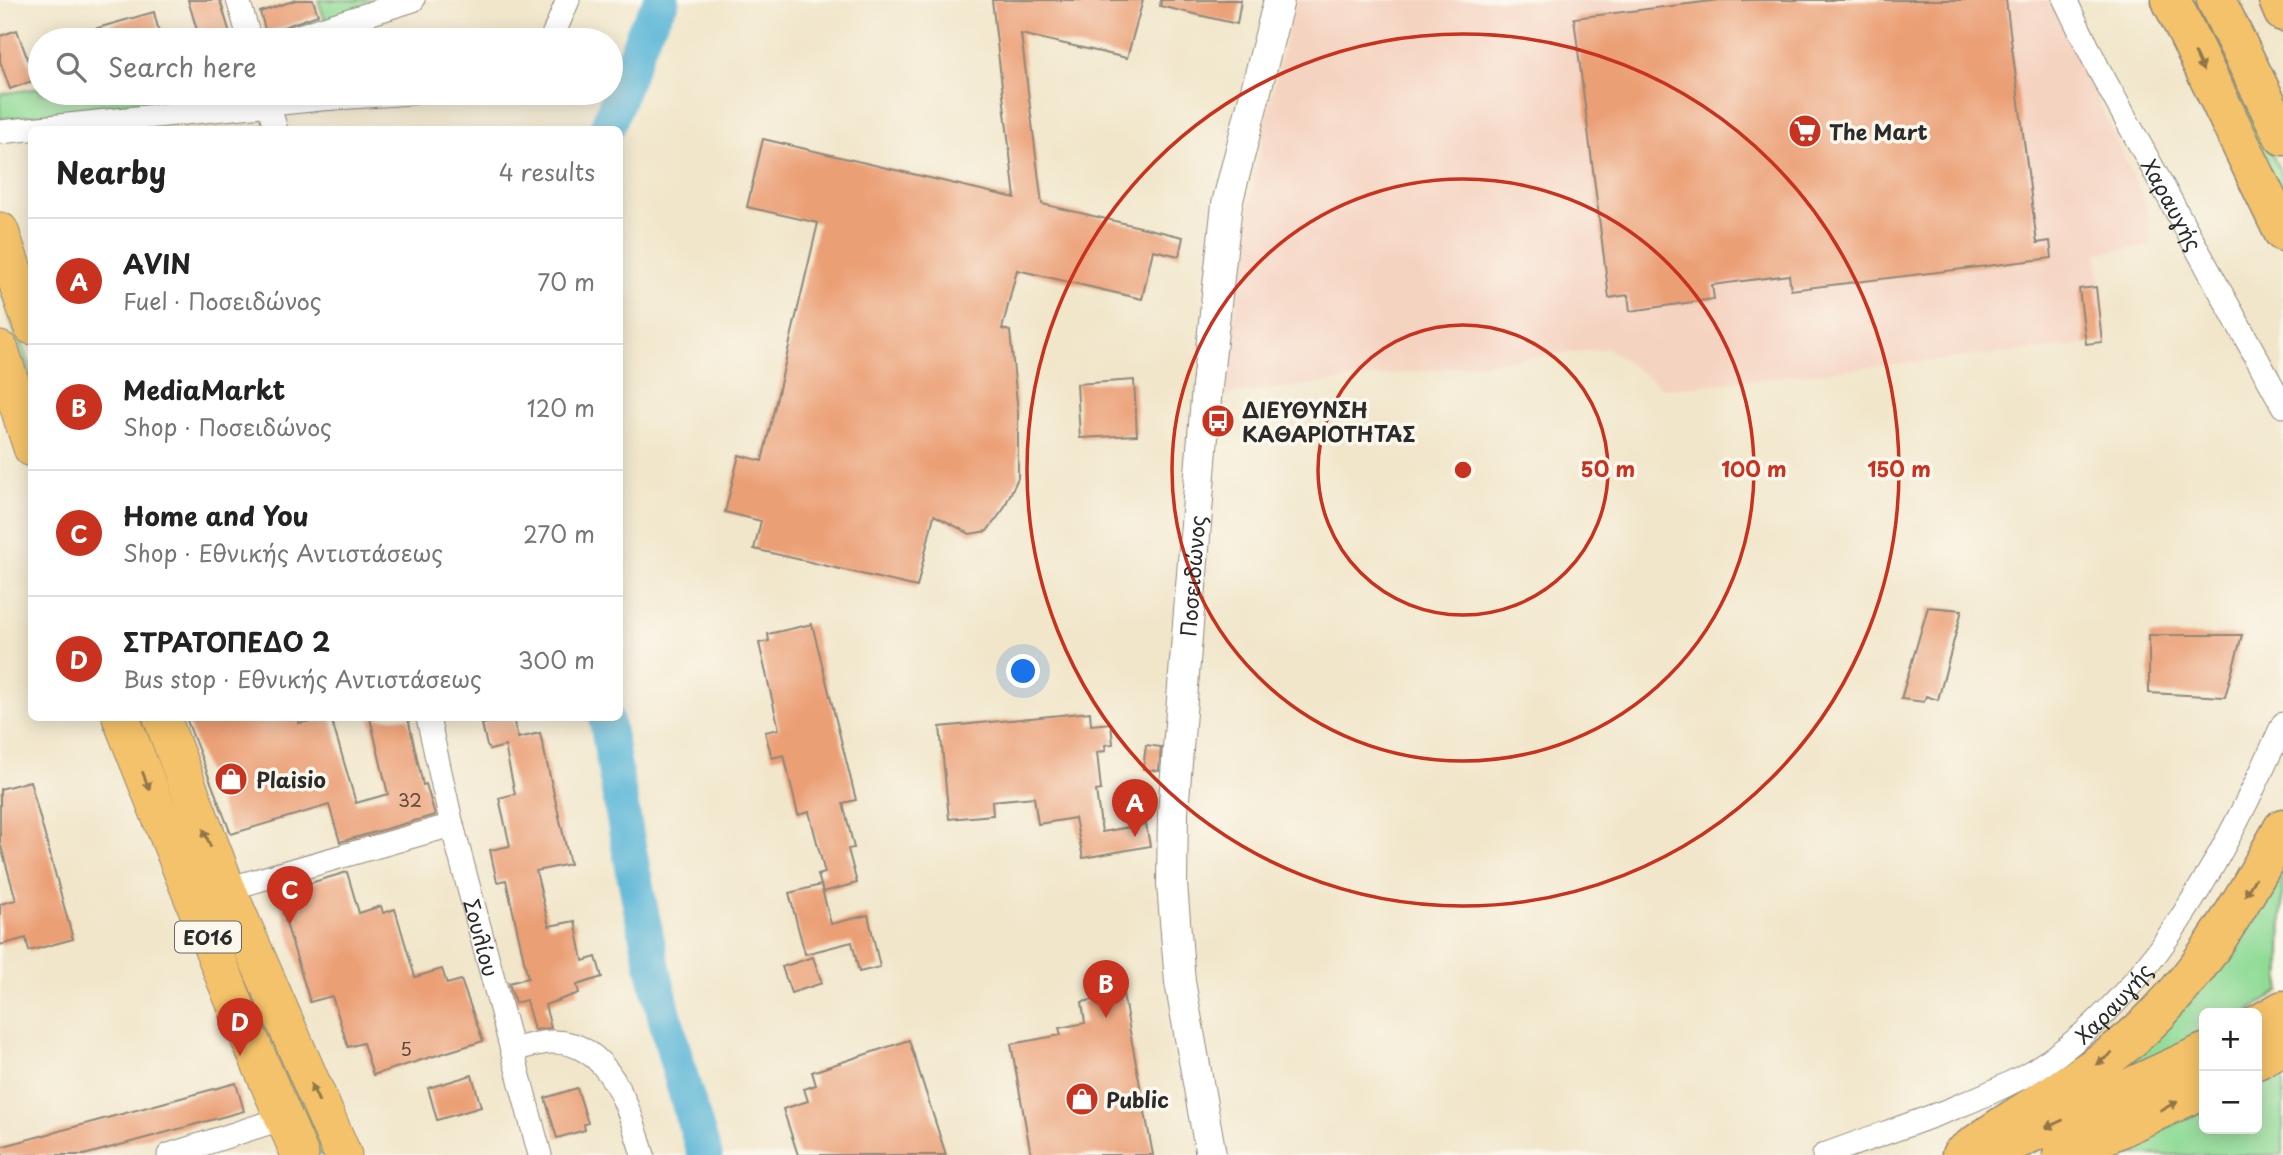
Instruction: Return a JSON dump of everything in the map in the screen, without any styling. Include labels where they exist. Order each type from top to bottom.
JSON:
[{"type":"highway","points":[[2171,0],[2283,232]]},
{"type":"highway","points":[[2216,0],[2283,136]]},
{"type":"highway","points":[[2278,0],[2283,12]]},
{"type":"highway","points":[[1961,1155],[1999,1126],[2112,1054],[2175,997],[2223,932],[2283,828]]},
{"type":"highway","points":[[1984,1155],[2199,1055]]},
{"type":"highway","points":[[2062,1155],[2199,1091]]},
{"type":"main road","points":[[0,231],[28,314]]},
{"type":"main road","points":[[0,350],[28,436]]},
{"type":"main road","name":"ΕΟ16","points":[[122,721],[300,1155]]},
{"type":"main road","name":"ΕΟ16","points":[[163,721],[227,889],[343,1155]]},
{"type":"street","points":[[238,0],[246,28]]},
{"type":"street","points":[[324,28],[413,0]]},
{"type":"street","points":[[556,28],[568,0]]},
{"type":"street","name":"Ποσειδώνος","points":[[1211,1155],[1180,982],[1172,884],[1173,812],[1206,386],[1227,204],[1279,0]]},
{"type":"street","name":"Χαραυγής","points":[[2066,0],[2098,68],[2283,406]]},
{"type":"street","points":[[47,126],[212,105]]},
{"type":"street","points":[[269,105],[275,126]]},
{"type":"street","points":[[0,132],[28,128]]},
{"type":"street","name":"Σουλίου","points":[[429,721],[452,825],[540,1155]]},
{"type":"street","name":"Χαραυγής","points":[[1824,1155],[1992,1091],[2023,1076],[2061,1050],[2106,1012],[2165,942],[2234,822],[2283,723]]},
{"type":"street","points":[[227,889],[452,825]]},
{"type":"street","points":[[512,1050],[546,1042],[565,1043],[598,1062],[625,1100],[643,1155]]},
{"type":"street","points":[[169,1155],[284,1118]]},
{"type":"shaded area","points":[[1296,0],[2052,0],[2147,207],[2151,246],[2097,253],[2108,342],[1664,389],[1607,348],[1225,395],[1250,201],[1271,98]]},
{"type":"green space","points":[[318,0],[397,0],[326,23]]},
{"type":"green space","points":[[2187,0],[2197,0],[2283,177],[2283,204]]},
{"type":"green space","points":[[28,90],[28,105],[124,105],[0,119],[0,94]]},
{"type":"green space","points":[[0,269],[28,359],[28,374],[0,288]]},
{"type":"green space","points":[[138,721],[144,721],[239,960],[325,1155],[320,1155],[252,1005]]},
{"type":"green space","points":[[2283,857],[2280,991],[2254,1008],[2199,1008],[2199,1037],[2127,1073],[2127,1065]]},
{"type":"green space","points":[[2283,1071],[2283,1155],[2106,1155],[2199,1112],[2199,1134],[2262,1134],[2262,1082]]},
{"type":"building","points":[[188,0],[220,0],[228,28],[196,28]]},
{"type":"building","points":[[296,0],[313,0],[318,15],[280,28],[265,28],[260,12]]},
{"type":"building","points":[[992,0],[1143,0],[1127,58],[1021,34],[1042,204],[1183,237],[1179,256],[1153,250],[1142,299],[1017,270],[1002,329],[1010,331],[1018,413],[1018,478],[1003,510],[987,531],[970,534],[934,515],[917,587],[754,549],[761,521],[725,512],[739,455],[762,461],[818,223],[747,207],[763,139],[1015,198]]},
{"type":"building","points":[[1161,0],[1241,0],[1237,24],[1160,6]]},
{"type":"building","name":"The Mart","points":[[1720,0],[2006,0],[2037,243],[2050,241],[2052,258],[1791,290],[1789,275],[1712,285],[1714,299],[1630,311],[1628,295],[1609,298],[1574,18]]},
{"type":"building","points":[[154,12],[158,28],[97,28]]},
{"type":"building","points":[[17,30],[28,61],[28,83],[10,89],[0,61],[0,36]]},
{"type":"building","points":[[2096,287],[2102,342],[2086,344],[2079,289]]},
{"type":"building","points":[[1134,380],[1137,435],[1080,438],[1077,384]]},
{"type":"building","points":[[1928,607],[1962,610],[1938,700],[1926,696],[1924,702],[1901,699]]},
{"type":"building","points":[[812,624],[856,800],[843,803],[854,848],[848,849],[857,883],[823,892],[818,875],[825,873],[809,812],[798,815],[784,755],[772,758],[765,732],[779,729],[759,643],[769,641],[768,634]]},
{"type":"building","points":[[2149,635],[2242,635],[2225,697],[2149,693]]},
{"type":"building","points":[[1090,712],[1091,725],[1111,723],[1113,744],[1105,745],[1106,751],[1097,752],[1101,790],[1096,791],[1102,832],[1146,824],[1150,846],[1083,858],[1075,818],[1038,824],[1034,797],[992,801],[993,815],[949,819],[940,727]]},
{"type":"building","points":[[187,721],[332,721],[356,803],[388,794],[371,721],[409,721],[423,785],[426,784],[435,815],[340,842],[329,805],[231,834]]},
{"type":"building","points":[[486,721],[514,721],[518,738],[540,733],[570,864],[536,871],[549,926],[575,921],[583,961],[596,957],[602,977],[577,985],[579,993],[545,1005],[551,1028],[534,1030],[526,1000],[515,1003],[509,983],[528,978],[506,880],[497,882],[490,850],[510,846],[499,798],[515,794],[505,746],[490,750],[487,746],[482,724]]},
{"type":"building","points":[[1146,745],[1161,747],[1159,771],[1143,769]]},
{"type":"building","points":[[30,781],[73,939],[29,951],[26,938],[0,945],[0,904],[16,900],[0,843],[0,789]]},
{"type":"building","points":[[347,872],[359,913],[381,906],[383,913],[395,909],[415,977],[442,969],[447,984],[461,980],[483,1041],[373,1075],[363,1043],[348,1047],[332,996],[310,1002],[277,893]]},
{"type":"building","points":[[821,885],[831,924],[868,915],[880,967],[859,972],[852,942],[805,954],[789,893]]},
{"type":"building","points":[[813,957],[822,983],[791,993],[782,967]]},
{"type":"building","name":"Public","points":[[1123,994],[1153,1155],[1031,1155],[1011,1044],[1061,1035],[1059,1028],[1085,1023],[1082,1002]]},
{"type":"building","points":[[909,1040],[946,1155],[798,1155],[783,1109],[808,1101],[804,1089],[816,1085],[812,1072]]},
{"type":"building","points":[[472,1075],[481,1107],[437,1120],[428,1088]]},
{"type":"building","points":[[236,1083],[244,1111],[84,1155],[0,1155],[0,1147]]},
{"type":"building","points":[[577,1088],[588,1123],[584,1124],[585,1130],[557,1138],[545,1098]]},
{"type":"waterway","points":[[623,86],[645,29],[662,0]]},
{"type":"waterway","points":[[608,126],[616,105]]},
{"type":"waterway","points":[[607,721],[625,829],[659,993],[705,1155]]},
{"type":"place","name":"The Mart","points":[[1805,131]]},
{"type":"place","name":"ΔΙΕΥΘΥΝΣΗ ΚΑΘΑΡΙΟΤΗΤΑΣ","points":[[1218,421]]},
{"type":"place","name":"Plaisio","points":[[231,779]]},
{"type":"place","name":"AVIN","points":[[1135,837]]},
{"type":"place","name":"Home and You","points":[[290,924]]},
{"type":"place","name":"MediaMarkt","points":[[1106,1018]]},
{"type":"place","name":"ΣΤΡΑΤΟΠΕΔΟ 2","points":[[240,1056]]},
{"type":"place","name":"Public","points":[[1082,1099]]}]
